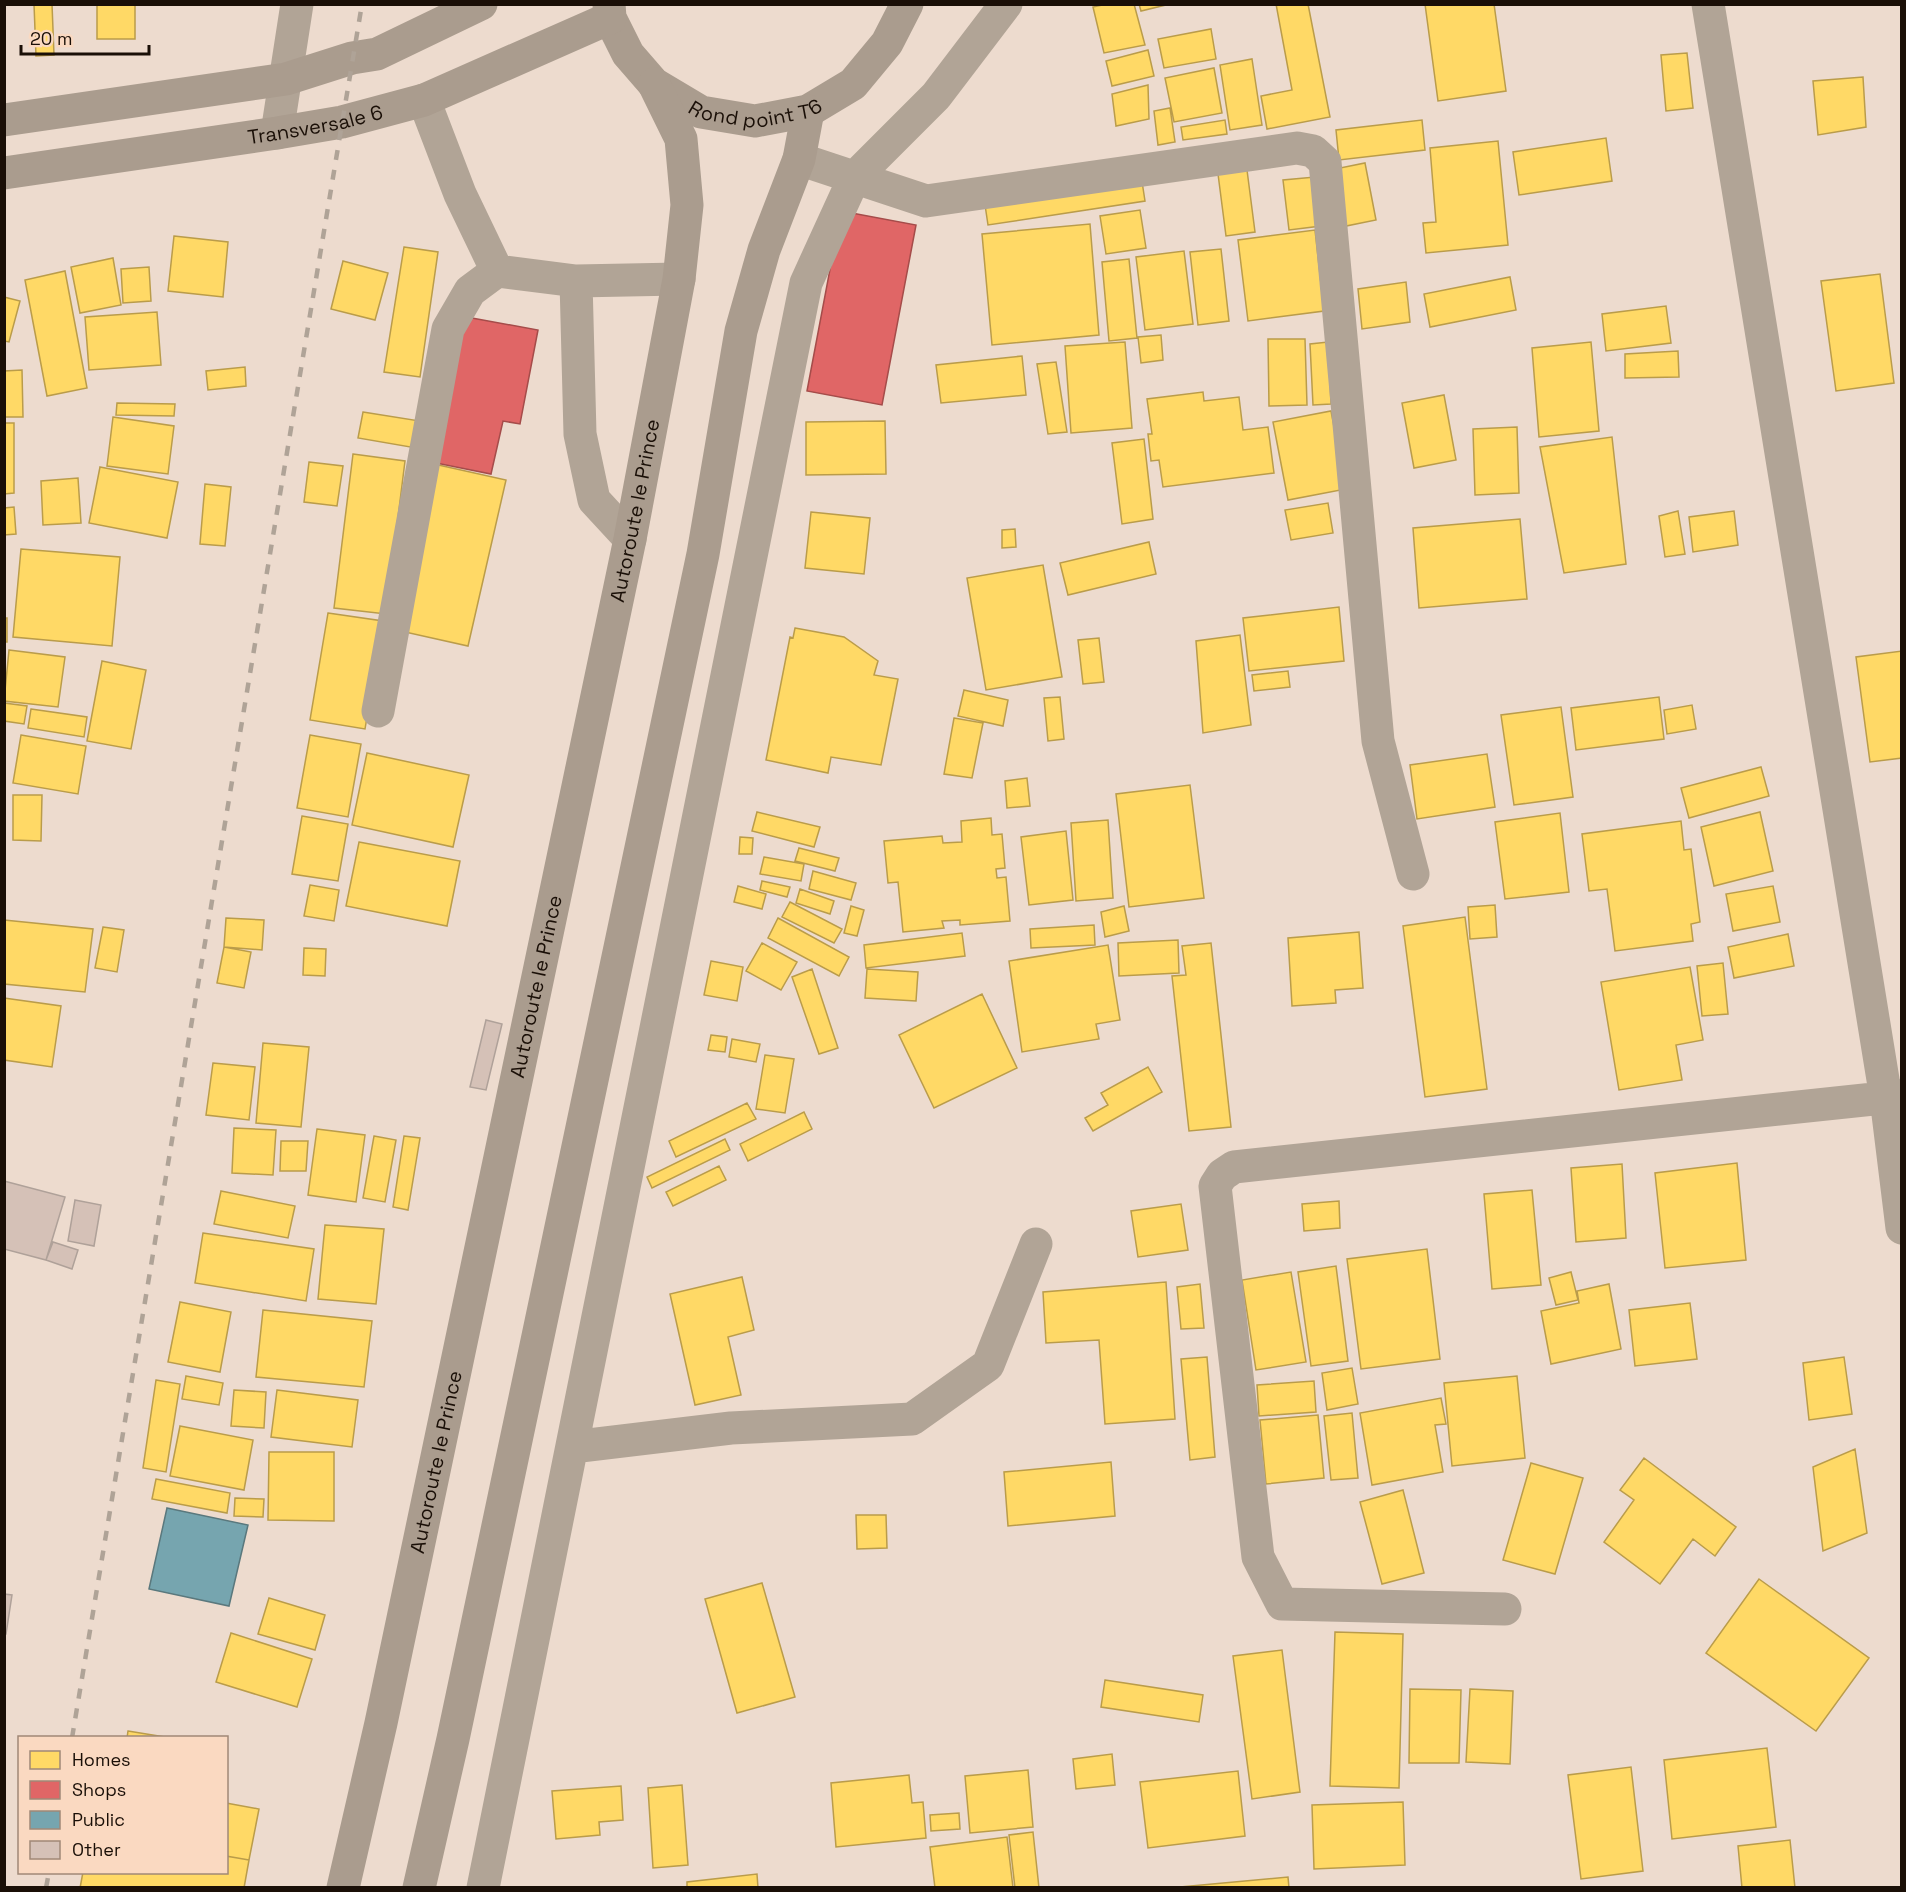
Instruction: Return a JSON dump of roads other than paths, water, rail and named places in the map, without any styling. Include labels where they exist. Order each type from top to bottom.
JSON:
[{"type":"main road","name":"Rond point T6","points":[[609,11],[628,54],[654,84],[701,112],[755,121],[808,111],[853,84],[887,43],[909,5]]},
{"type":"main road","points":[[4,120],[286,79],[352,58],[377,54],[473,6]]},
{"type":"main road","name":"Transversale 6","points":[[4,173],[278,134],[342,122],[424,100],[609,11]]},
{"type":"main road","name":"Autoroute le Prince","points":[[343,1887],[381,1723],[630,539],[679,279],[687,205],[681,139],[654,84]]},
{"type":"main road","points":[[419,1887],[456,1727],[703,554],[741,331],[764,249],[799,159],[808,111]]},
{"type":"street","points":[[278,134],[297,4]]},
{"type":"street","points":[[483,1887],[806,283],[854,178],[936,96],[1006,4]]},
{"type":"street","points":[[1711,5],[1894,1097],[1902,1228]]},
{"type":"street","points":[[424,100],[460,194],[497,271]]},
{"type":"street","points":[[799,159],[926,201],[1297,148],[1313,151],[1324,162],[1378,741],[1413,874]]},
{"type":"street","points":[[378,711],[448,329],[470,291],[497,271],[576,281],[679,279]]},
{"type":"street","points":[[576,281],[580,434],[584,456],[594,500],[630,539]]},
{"type":"street","points":[[1505,1609],[1282,1604],[1258,1557],[1215,1186],[1222,1175],[1234,1167],[1894,1097]]},
{"type":"street","points":[[572,1447],[731,1428],[912,1419],[988,1365],[1036,1244]]},
{"type":"railway","points":[[72,1736],[362,4]]},
{"type":"railway","points":[[46,1888],[49,1874]]}]
